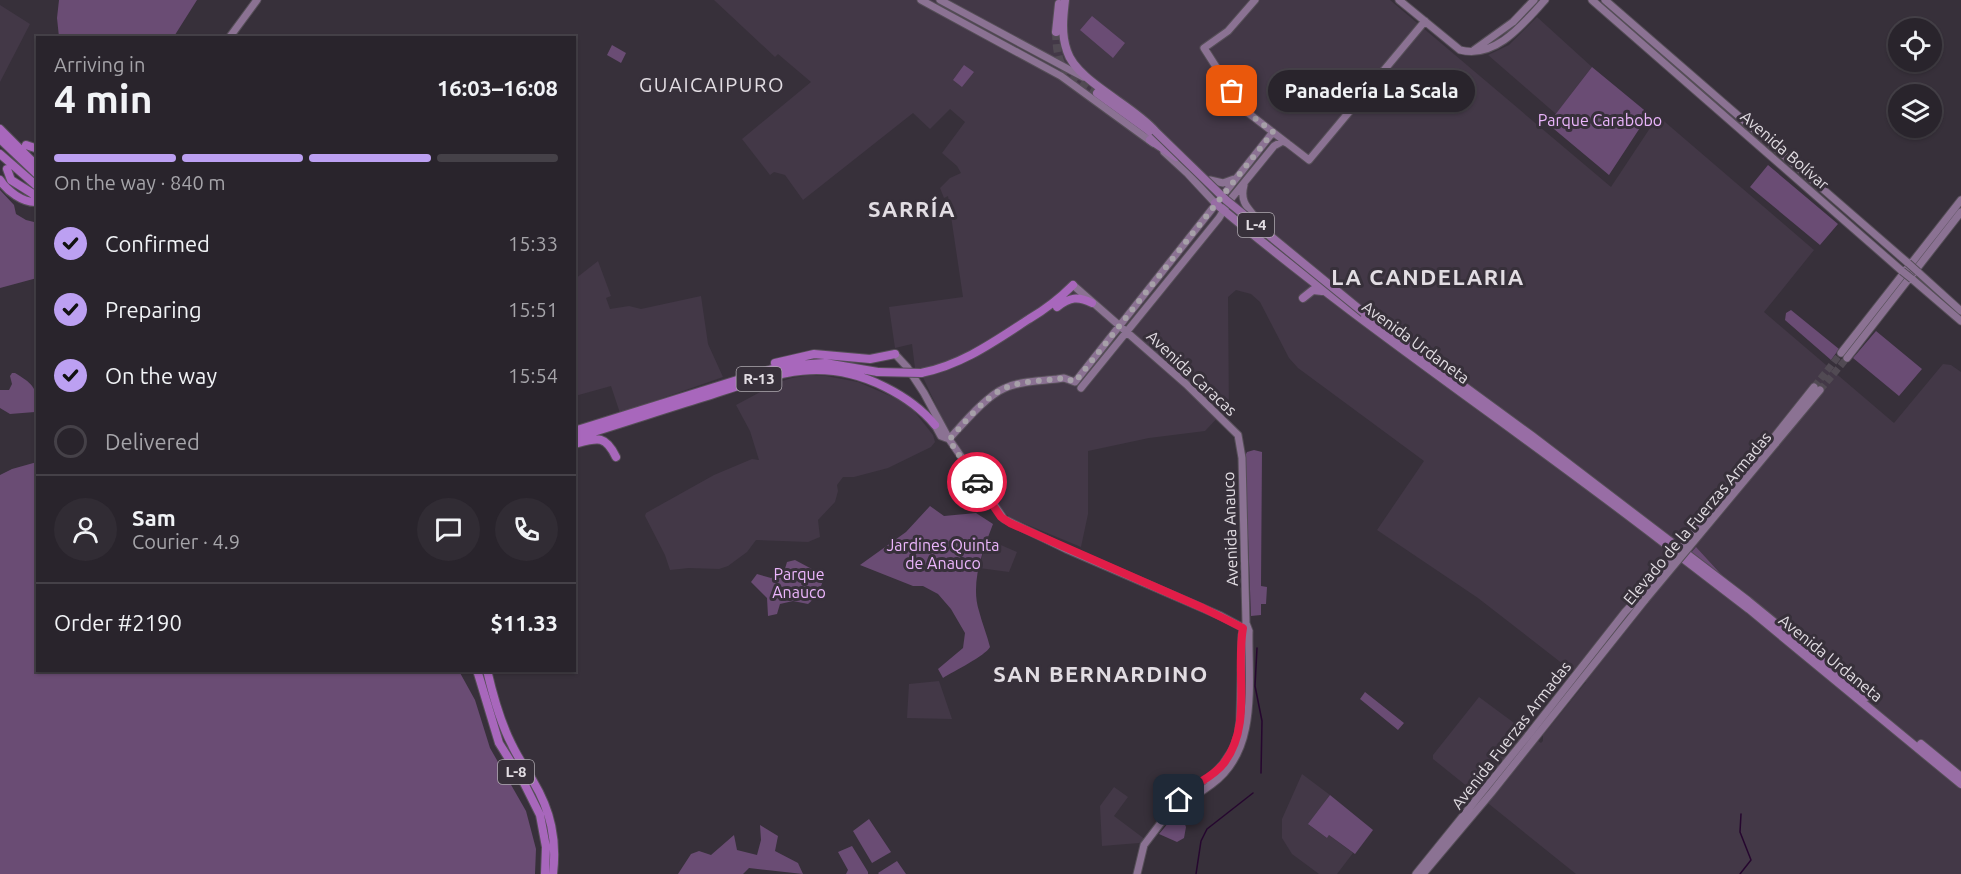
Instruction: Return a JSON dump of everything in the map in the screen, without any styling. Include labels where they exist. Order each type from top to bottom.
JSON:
[{"type":"highway","points":[[0,129],[36,158]]},
{"type":"highway","points":[[0,139],[36,173]]},
{"type":"highway","points":[[23,148],[36,148]]},
{"type":"highway","points":[[23,148],[36,164]]},
{"type":"highway","points":[[0,154],[36,185]]},
{"type":"highway","points":[[7,169],[11,180],[36,198]]},
{"type":"highway","points":[[0,180],[6,188],[26,200],[36,199]]},
{"type":"highway","name":"R-13","points":[[1012,332],[1053,304],[1073,285]]},
{"type":"highway","name":"R-13","points":[[576,430],[782,366],[814,362],[878,372],[921,374],[950,365],[1045,315],[1069,298],[1080,298],[1092,303]]},
{"type":"highway","name":"R-13","points":[[743,378],[751,371],[803,355],[825,354],[870,359],[895,354]]},
{"type":"highway","name":"R-13","points":[[576,437],[770,376],[806,369],[839,370],[872,380],[916,405],[935,425]]},
{"type":"highway","points":[[576,444],[602,440],[609,444],[616,457]]},
{"type":"highway","name":"L-8","points":[[478,672],[499,743],[524,783],[540,815],[546,847],[545,874]]},
{"type":"highway","name":"L-8","points":[[488,672],[506,734],[548,812],[554,834],[553,874]]},
{"type":"main road","points":[[231,36],[258,0]]},
{"type":"main road","name":"Avenida Urdaneta","points":[[921,0],[1061,76],[1150,140],[1223,210],[1324,292],[1532,436],[1680,553],[1961,784]]},
{"type":"main road","points":[[940,0],[1092,82]]},
{"type":"main road","points":[[1056,32],[1060,0]]},
{"type":"main road","name":"L-4","points":[[1065,0],[1062,25],[1067,53],[1092,82],[1146,121],[1226,200],[1357,313]]},
{"type":"main road","points":[[1255,0],[1228,31],[1204,48],[1243,109],[1309,160],[1425,21]]},
{"type":"main road","points":[[1399,0],[1460,50],[1484,51],[1496,47],[1514,32],[1545,0]]},
{"type":"main road","points":[[1474,50],[1513,22],[1534,0]]},
{"type":"main road","name":"Avenida Bolívar","points":[[1592,0],[1961,321]]},
{"type":"main road","name":"Avenida Bolívar","points":[[1605,0],[1961,311]]},
{"type":"main road","name":"L-4","points":[[1097,93],[1148,130],[1247,224],[1357,313]]},
{"type":"main road","points":[[949,440],[991,396],[1004,388],[1064,378],[1075,382],[1273,132]]},
{"type":"main road","name":"L-4","points":[[1150,140],[1176,157]]},
{"type":"main road","points":[[1081,388],[1219,218],[1231,199],[1274,146],[1283,141],[1287,143]]},
{"type":"main road","points":[[1210,180],[1223,183],[1238,176]]},
{"type":"main road","points":[[1245,182],[1242,196],[1244,204],[1260,224]]},
{"type":"main road","points":[[1961,200],[1844,356],[1961,212]]},
{"type":"main road","name":"L-4","points":[[1232,217],[1229,213],[1230,209],[1237,206],[1260,224]]},
{"type":"main road","points":[[1324,292],[1319,286],[1321,281],[1324,280],[1330,284]]},
{"type":"main road","name":"Avenida Caracas","points":[[1073,285],[1186,384],[1238,435]]},
{"type":"main road","points":[[1303,298],[1313,290],[1319,289],[1324,292]]},
{"type":"main road","name":"R-13","points":[[895,354],[907,367],[949,440],[1004,519],[1066,549],[1246,628]]},
{"type":"main road","name":"Elevado de la Fuerzas Armadas","points":[[1625,612],[1642,598],[1817,388]]},
{"type":"main road","name":"R-13","points":[[935,425],[941,436],[949,440]]},
{"type":"main road","name":"Avenida Anauco","points":[[1137,874],[1144,845],[1185,791],[1203,782],[1218,770],[1230,755],[1236,742],[1240,720],[1246,628],[1242,458],[1238,435]]},
{"type":"main road","name":"Avenida Urdaneta","points":[[1680,553],[1806,648],[1961,777]]},
{"type":"main road","name":"Elevado de la Fuerzas Armadas","points":[[1632,617],[1642,598]]},
{"type":"main road","name":"Avenida Fuerzas Armadas","points":[[1484,796],[1625,612]]},
{"type":"main road","name":"Avenida Fuerzas Armadas","points":[[1423,874],[1484,796],[1632,617]]},
{"type":"main road","name":"Avenida Fuerzas Armadas","points":[[1416,874],[1471,812]]},
{"type":"shaded area","points":[[714,0],[1390,0],[1611,187],[1658,116],[1814,250],[1764,312],[1894,423],[1943,364],[1951,365],[1961,372],[1961,874],[1576,874],[1433,759],[1433,755],[1479,697],[1541,743],[1543,735],[1586,682],[1478,598],[1377,530],[1424,461],[1298,368],[1289,358],[1260,302],[1251,294],[1236,290],[1228,297],[1229,417],[1222,413],[1205,431],[1149,438],[1088,451],[1088,514],[1081,547],[1009,517],[980,483],[947,429],[922,375],[915,368],[912,344],[895,348],[889,307],[963,297],[948,196],[944,198],[940,188],[950,178],[961,173],[957,166],[942,153],[965,122],[950,109],[930,129],[913,113],[803,200],[785,175],[774,172],[770,175],[742,139],[811,82],[778,54],[775,57]]},
{"type":"shaded area","points":[[0,5],[30,24],[0,82]]},
{"type":"shaded area","points":[[1537,17],[1592,67],[1556,114],[1488,55],[1509,45]]},
{"type":"shaded area","points":[[598,261],[611,296],[606,298],[610,309],[629,306],[641,309],[701,296],[708,344],[723,377],[620,413],[611,386],[576,396],[576,278]]},
{"type":"shaded area","points":[[811,375],[858,382],[902,401],[914,411],[933,435],[935,442],[931,447],[888,468],[854,477],[843,477],[837,485],[835,502],[818,520],[820,537],[808,542],[756,540],[747,552],[728,566],[719,569],[670,570],[645,516],[646,513],[714,475],[752,459],[759,460],[750,431],[736,405],[779,382]]},
{"type":"shaded area","points":[[987,539],[1017,552],[1009,572],[979,568]]},
{"type":"shaded area","points":[[939,681],[952,719],[907,718],[909,684]]},
{"type":"shaded area","points":[[1302,774],[1330,795],[1309,825],[1327,838],[1329,835],[1353,853],[1337,874],[1319,874],[1292,854],[1282,838],[1282,819]]},
{"type":"shaded area","points":[[1114,787],[1128,797],[1114,816],[1146,840],[1139,843],[1102,846],[1100,806]]},
{"type":"green space","points":[[59,0],[197,0],[174,36],[59,36],[57,18]]},
{"type":"green space","points":[[1092,16],[1125,43],[1113,58],[1080,30]]},
{"type":"green space","points":[[612,45],[626,53],[621,63],[607,55]]},
{"type":"green space","points":[[964,65],[974,72],[962,87],[953,80]]},
{"type":"green space","name":"Parque Carabobo","points":[[1592,67],[1649,114],[1609,175],[1548,124]]},
{"type":"green space","points":[[1768,165],[1838,224],[1820,245],[1750,187]]},
{"type":"green space","points":[[0,190],[14,205],[16,214],[36,222],[36,278],[0,288]]},
{"type":"green space","points":[[1791,310],[1839,349],[1831,360],[1785,320],[1786,313]]},
{"type":"green space","points":[[1876,331],[1922,369],[1899,396],[1853,358]]},
{"type":"green space","points":[[15,373],[33,387],[36,398],[35,412],[10,414],[0,408],[0,390],[9,390],[12,384],[10,376]]},
{"type":"green space","points":[[1254,450],[1262,452],[1261,586],[1267,587],[1266,604],[1261,604],[1261,615],[1251,616],[1245,456],[1247,452]]},
{"type":"green space","points":[[36,462],[36,672],[460,672],[475,700],[490,748],[526,811],[536,849],[535,874],[0,874],[0,475]]},
{"type":"green space","name":"Jardines Quinta de Anauco","points":[[930,506],[944,516],[976,513],[993,524],[979,567],[976,589],[979,611],[990,647],[976,659],[943,678],[938,669],[963,648],[965,633],[951,609],[938,594],[923,586],[913,586],[860,565],[906,532]]},
{"type":"green space","points":[[1696,547],[1729,583],[1690,554]]},
{"type":"green space","name":"Parque Anauco","points":[[795,560],[825,576],[817,596],[808,604],[793,601],[780,604],[777,614],[768,616],[767,598],[751,582],[757,574],[771,578],[784,572],[787,562]]},
{"type":"green space","points":[[1365,692],[1404,723],[1398,730],[1360,699]]},
{"type":"green space","points":[[1330,795],[1373,830],[1355,854],[1329,835],[1327,838],[1308,824]]},
{"type":"green space","points":[[1179,810],[1186,827],[1184,838],[1177,842],[1159,834]]},
{"type":"green space","points":[[869,819],[891,852],[872,863],[853,831]]},
{"type":"green space","points":[[760,825],[778,836],[775,851],[798,863],[803,874],[749,868],[743,874],[678,874],[691,854],[699,851],[711,855],[734,835],[737,850],[757,855],[761,840]]},
{"type":"green space","points":[[852,846],[868,874],[846,874],[848,870],[838,852]]},
{"type":"green space","points":[[897,861],[906,874],[878,873]]},
{"type":"waterway","points":[[1257,648],[1255,686],[1262,721],[1261,773]]},
{"type":"waterway","points":[[1196,874],[1201,841],[1207,829],[1253,793]]},
{"type":"waterway","points":[[1740,874],[1751,860],[1740,832],[1741,814]]},
{"type":"tunnel","points":[[1056,32],[1058,56],[1065,70],[1097,93]]},
{"type":"tunnel","points":[[1814,387],[1841,353]]},
{"type":"tunnel","points":[[1820,390],[1847,358]]},
{"type":"way so far","points":[[977,482],[949,440],[991,396],[1004,388],[1064,378],[1075,382],[1273,132],[1243,109],[1232,91]]},
{"type":"place","name":"Panadería La Scala","points":[[1232,91]]},
{"type":"district","name":"GUAICAIPURO","points":[[712,85]]},
{"type":"district","name":"SARRÍA","points":[[912,209]]},
{"type":"district","name":"LA CANDELARIA","points":[[1428,277]]},
{"type":"district","name":"SAN BERNARDINO","points":[[1101,674]]},
{"type":"route","points":[[977,482],[1001,517],[1010,523],[1221,616],[1243,628],[1240,720],[1236,742],[1230,755],[1218,770],[1211,777],[1185,791],[1179,800]]}]
